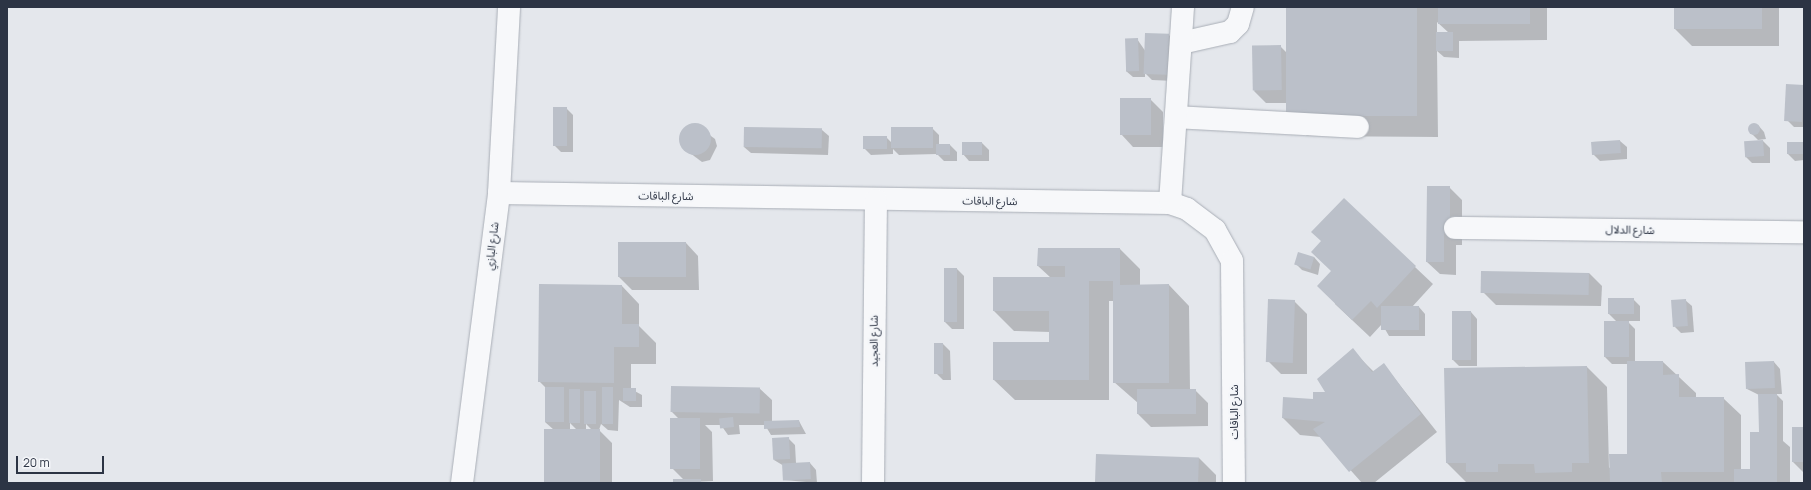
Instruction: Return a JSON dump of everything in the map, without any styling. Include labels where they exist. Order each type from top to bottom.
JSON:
[{"type":"street","name":"شارع البازي","points":[[462,483],[499,193],[509,7]]},
{"type":"street","points":[[1170,203],[1183,7]]},
{"type":"street","points":[[1181,43],[1230,32],[1238,24],[1243,7]]},
{"type":"street","points":[[1176,117],[1358,127]]},
{"type":"street","name":"شارع الباقات","points":[[499,193],[876,200],[1170,203],[1187,209],[1211,226],[1225,245],[1232,261],[1234,483]]},
{"type":"street","name":"شارع العجيد","points":[[873,483],[876,200]]},
{"type":"street","name":"شارع الدلال","points":[[1455,228],[1804,232]]},
{"type":"building","points":[[1286,7],[1417,7],[1417,116],[1286,116]]},
{"type":"building","points":[[1438,7],[1530,7],[1530,24],[1438,24]]},
{"type":"building","points":[[1674,7],[1762,7],[1762,29],[1674,29]]},
{"type":"building","points":[[1436,32],[1453,32],[1453,51],[1436,51]]},
{"type":"building","points":[[1145,33],[1169,34],[1168,75],[1144,74]]},
{"type":"building","points":[[1125,38],[1138,38],[1139,71],[1126,71]]},
{"type":"building","points":[[1281,45],[1282,90],[1253,90],[1252,46]]},
{"type":"building","points":[[1786,84],[1804,85],[1802,122],[1784,121]]},
{"type":"building","points":[[1120,98],[1151,98],[1151,135],[1120,135]]},
{"type":"building","points":[[553,107],[567,107],[567,146],[553,146]]},
{"type":"building","points":[[692,123],[698,123],[708,130],[711,139],[710,145],[704,152],[698,155],[692,155],[682,148],[679,142],[679,136],[686,126]]},
{"type":"building","points":[[1752,123],[1756,123],[1760,129],[1756,135],[1752,135],[1748,131],[1748,127]]},
{"type":"building","points":[[744,127],[822,128],[822,148],[744,147]]},
{"type":"building","points":[[891,127],[933,127],[933,148],[891,148]]},
{"type":"building","points":[[863,136],[887,136],[887,149],[863,149]]},
{"type":"building","points":[[1620,140],[1621,153],[1592,155],[1591,142]]},
{"type":"building","points":[[1763,140],[1764,156],[1745,157],[1744,141]]},
{"type":"building","points":[[962,142],[982,142],[982,155],[962,155]]},
{"type":"building","points":[[1787,142],[1804,142],[1804,154],[1787,154]]},
{"type":"building","points":[[936,144],[950,144],[950,155],[936,155]]},
{"type":"building","points":[[1427,186],[1450,186],[1450,232],[1444,233],[1444,262],[1426,262]]},
{"type":"building","points":[[1344,198],[1416,266],[1377,308],[1371,301],[1352,320],[1317,286],[1331,271],[1311,252],[1321,241],[1311,232]]},
{"type":"building","points":[[618,242],[686,242],[686,277],[618,277]]},
{"type":"building","points":[[1038,248],[1120,248],[1120,285],[1169,284],[1169,383],[1113,383],[1113,281],[1089,281],[1089,380],[993,380],[993,342],[1049,342],[1049,311],[993,311],[993,277],[1065,277],[1065,266],[1037,266]]},
{"type":"building","points":[[1298,252],[1314,257],[1310,269],[1294,264]]},
{"type":"building","points":[[944,268],[957,268],[957,322],[944,322]]},
{"type":"building","points":[[1481,271],[1589,273],[1589,295],[1481,293]]},
{"type":"building","points":[[539,284],[622,285],[622,324],[639,324],[639,347],[614,347],[614,383],[538,382]]},
{"type":"building","points":[[1608,298],[1634,298],[1634,314],[1608,314]]},
{"type":"building","points":[[1268,299],[1295,300],[1293,363],[1266,362]]},
{"type":"building","points":[[1686,299],[1688,326],[1673,327],[1671,300]]},
{"type":"building","points":[[1381,306],[1419,306],[1419,330],[1381,330]]},
{"type":"building","points":[[1452,311],[1471,311],[1471,360],[1452,360]]},
{"type":"building","points":[[1604,321],[1629,321],[1629,357],[1604,357]]},
{"type":"building","points":[[934,343],[943,343],[943,374],[934,374]]},
{"type":"building","points":[[1353,348],[1372,372],[1384,363],[1421,414],[1349,472],[1313,429],[1325,422],[1282,418],[1283,397],[1313,399],[1313,392],[1325,392],[1317,379]]},
{"type":"building","points":[[1627,361],[1663,361],[1663,375],[1679,374],[1679,397],[1724,397],[1724,472],[1661,472],[1662,483],[1610,483],[1609,454],[1627,454]]},
{"type":"building","points":[[1774,361],[1775,388],[1746,389],[1745,362]]},
{"type":"building","points":[[1587,366],[1589,463],[1572,463],[1572,472],[1535,473],[1534,464],[1498,464],[1498,472],[1466,472],[1466,463],[1446,463],[1444,368]]},
{"type":"building","points":[[671,386],[760,388],[760,414],[671,412]]},
{"type":"building","points":[[545,387],[564,387],[564,422],[545,422]]},
{"type":"building","points":[[602,387],[613,387],[613,424],[602,424]]},
{"type":"building","points":[[623,388],[636,388],[636,401],[623,401]]},
{"type":"building","points":[[569,389],[580,389],[580,423],[569,423]]},
{"type":"building","points":[[1137,389],[1196,389],[1196,414],[1137,414]]},
{"type":"building","points":[[584,391],[596,391],[596,424],[584,424]]},
{"type":"building","points":[[1758,394],[1777,394],[1777,483],[1734,483],[1734,469],[1750,469],[1750,432],[1759,432]]},
{"type":"building","points":[[733,417],[734,427],[720,428],[719,418]]},
{"type":"building","points":[[670,418],[700,418],[700,469],[670,469]]},
{"type":"building","points":[[799,420],[800,427],[764,429],[764,421]]},
{"type":"building","points":[[1792,427],[1804,427],[1804,462],[1792,462]]},
{"type":"building","points":[[544,429],[600,429],[600,483],[544,483]]},
{"type":"building","points":[[789,437],[790,459],[773,460],[772,438]]},
{"type":"building","points":[[1096,454],[1199,458],[1198,483],[1095,483]]},
{"type":"building","points":[[810,462],[811,479],[783,480],[782,463]]},
{"type":"building","points":[[673,479],[701,479],[701,483],[673,483]]}]
